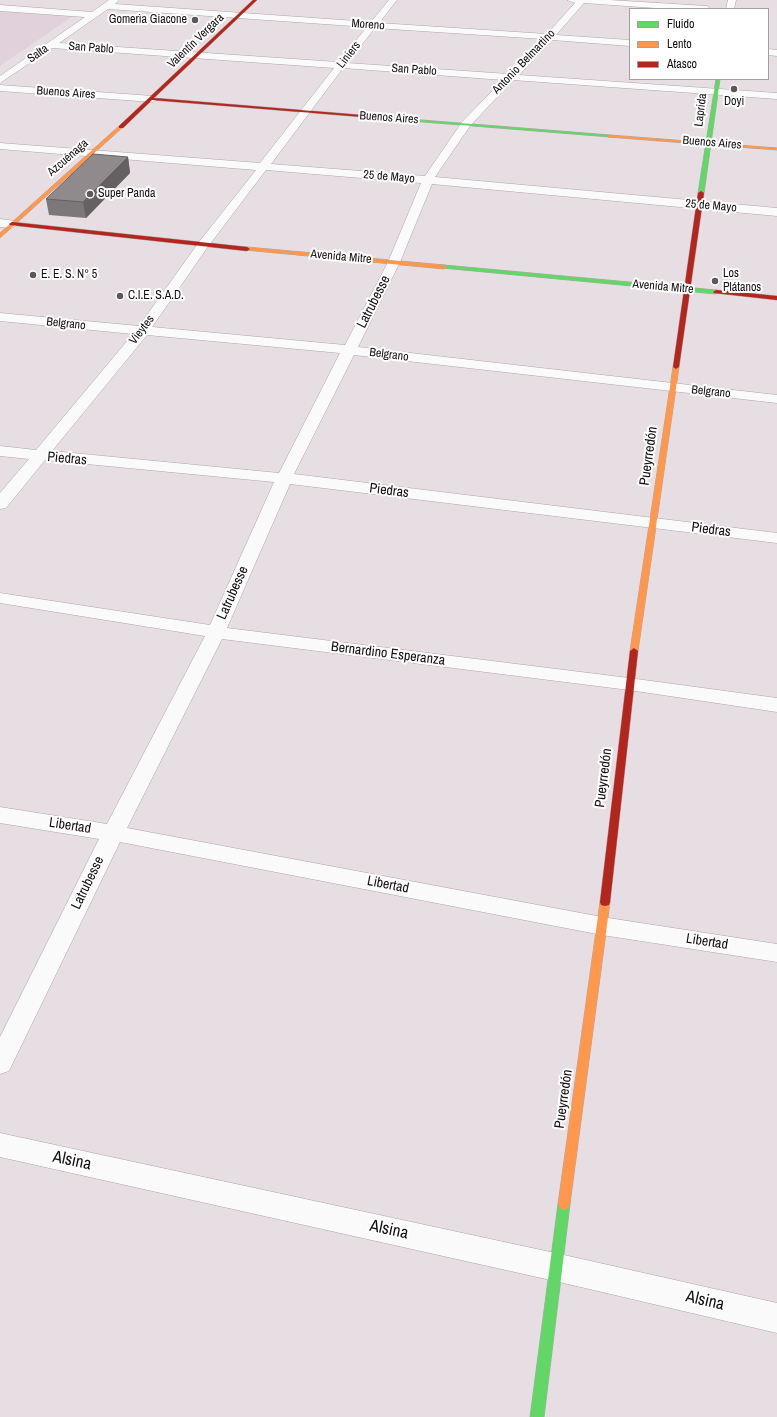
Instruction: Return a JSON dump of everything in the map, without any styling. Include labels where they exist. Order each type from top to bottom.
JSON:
[{"type":"street","name":"Salta","points":[[0,80],[115,0]]},
{"type":"street","name":"Valentín Vergara","points":[[153,100],[255,0]]},
{"type":"street","name":"Liniers","points":[[306,112],[393,0]]},
{"type":"street","points":[[571,0],[693,8]]},
{"type":"street","name":"Antonio Belmartino","points":[[466,124],[550,37],[582,0]]},
{"type":"street","name":"Moreno","points":[[107,6],[629,43]]},
{"type":"street","points":[[0,8],[94,15]]},
{"type":"street","name":"San Pablo","points":[[51,45],[777,96]]},
{"type":"street","name":"Laprida","points":[[710,143],[715,92],[718,80]]},
{"type":"street","name":"Buenos Aires","points":[[0,88],[777,149]]},
{"type":"street","name":"Azcuénaga","points":[[0,236],[6,223],[91,154],[153,100]]},
{"type":"street","name":"Vieytes","points":[[0,504],[142,332],[203,245],[265,167],[306,112]]},
{"type":"street","name":"Latrubesse","points":[[0,1063],[112,833],[216,632],[284,478],[394,262],[428,180],[466,124]]},
{"type":"street","name":"Pueyrredón","points":[[537,1417],[555,1267],[602,926],[629,684],[710,143]]},
{"type":"street","name":"25 de Mayo","points":[[0,146],[428,180],[777,212]]},
{"type":"street","name":"Avenida Mitre","points":[[6,223],[203,245],[777,298]]},
{"type":"street","name":"Belgrano","points":[[0,317],[142,332],[350,350],[777,399]]},
{"type":"street","name":"Piedras","points":[[0,451],[39,456],[284,478],[777,538]]},
{"type":"street","name":"Bernardino Esperanza","points":[[0,598],[216,632],[629,684],[777,705]]},
{"type":"street","name":"Libertad","points":[[0,815],[112,833],[602,926],[777,953]]},
{"type":"street","name":"Alsina","points":[[0,1145],[555,1267],[777,1318]]},
{"type":"shaded area","points":[[0,9],[73,16],[0,66]]},
{"type":"building","points":[[93,154],[128,157],[83,202],[46,199]]},
{"type":"traffic: fast","points":[[701,193],[718,80]]},
{"type":"traffic: fast","points":[[361,116],[610,136]]},
{"type":"traffic: fast","points":[[444,267],[716,292]]},
{"type":"traffic: fast","points":[[537,1417],[564,1204]]},
{"type":"traffic: slow","points":[[0,236],[121,127]]},
{"type":"traffic: slow","points":[[610,136],[777,149]]},
{"type":"traffic: slow","points":[[247,249],[444,267]]},
{"type":"traffic: slow","points":[[634,651],[676,367]]},
{"type":"traffic: slow","points":[[564,1204],[605,902]]},
{"type":"traffic: jam","points":[[121,127],[255,0]]},
{"type":"traffic: jam","points":[[153,99],[361,116]]},
{"type":"traffic: jam","points":[[676,367],[701,193]]},
{"type":"traffic: jam","points":[[12,224],[247,249]]},
{"type":"traffic: jam","points":[[716,292],[777,298]]},
{"type":"traffic: jam","points":[[605,902],[634,651]]},
{"type":"place","name":"Gomerìa Giacone","points":[[195,20]]},
{"type":"place","name":"Doyi","points":[[734,89]]},
{"type":"place","name":"Super Panda","points":[[90,194]]},
{"type":"place","name":"E. E. S. N° 5","points":[[33,275]]},
{"type":"place","name":"Los Plátanos","points":[[715,281]]},
{"type":"place","name":"C.I.E. S.A.D.","points":[[120,296]]}]
